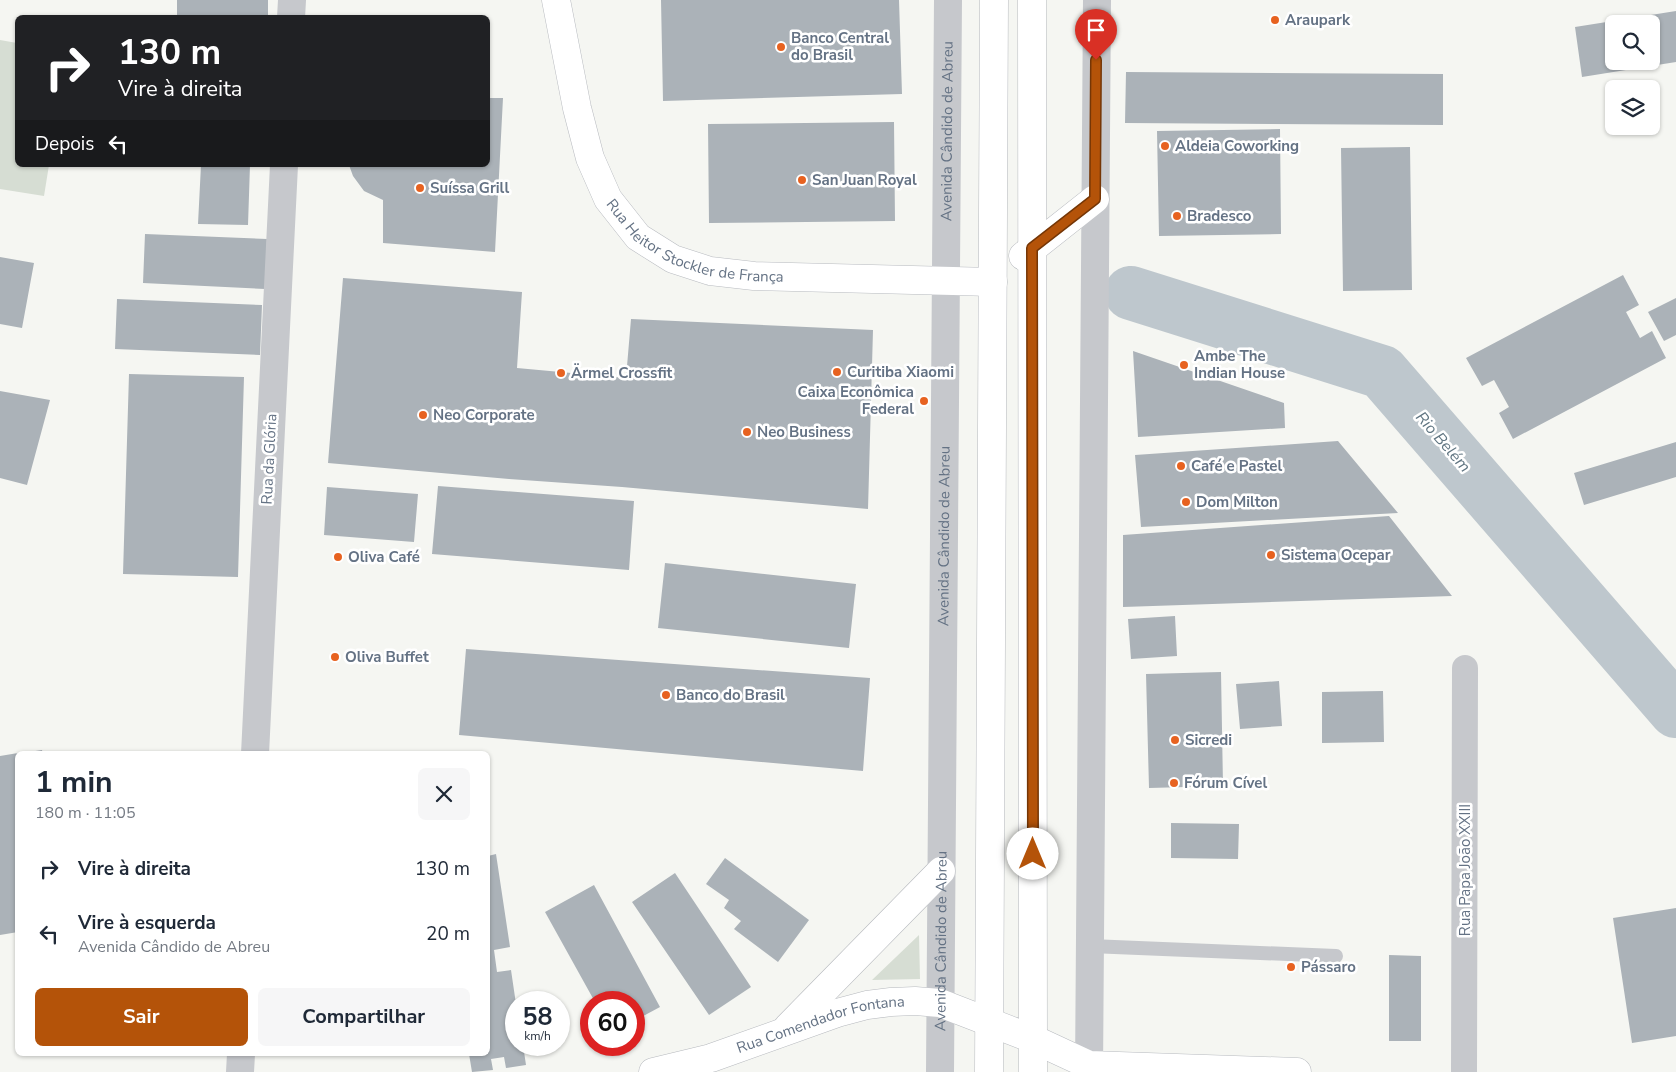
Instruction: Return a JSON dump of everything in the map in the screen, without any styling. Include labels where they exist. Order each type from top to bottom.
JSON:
[{"type":"main road","name":"Rua Heitor Stockler de França","points":[[556,0],[577,108],[590,158],[608,199],[638,237],[673,259],[710,271],[754,276],[993,282]]},
{"type":"main road","points":[[989,1072],[994,0]]},
{"type":"main road","points":[[1032,0],[1033,1072]]},
{"type":"main road","points":[[993,282],[1032,248],[1095,199]]},
{"type":"main road","points":[[784,1031],[941,871]]},
{"type":"main road","name":"Rua Comendador Fontana","points":[[653,1072],[711,1058],[837,1014],[891,1002],[915,1001],[940,1003],[990,1022],[1033,1039],[1089,1069]]},
{"type":"main road","points":[[1089,1069],[1298,1072]]},
{"type":"street","points":[[291,15],[292,0]]},
{"type":"street","name":"Avenida Cândido de Abreu","points":[[940,1072],[948,0]]},
{"type":"street","points":[[1089,1069],[1097,0]]},
{"type":"street","name":"Rua da Glória","points":[[255,751],[284,167]]},
{"type":"street","name":"Rua Papa João XXIII","points":[[1464,1072],[1465,668]]},
{"type":"street","points":[[240,1072],[241,1056]]},
{"type":"lane","points":[[1090,946],[1122,949],[1336,956]]},
{"type":"shaded area","points":[[0,40],[15,43],[15,167],[49,167],[44,196],[0,189]]},
{"type":"shaded area","points":[[919,935],[920,979],[872,980]]},
{"type":"building","points":[[177,0],[268,0],[268,15],[177,15]]},
{"type":"building","name":"Banco Central do Brasil","points":[[661,0],[899,0],[902,94],[663,101]]},
{"type":"building","points":[[1676,11],[1676,62],[1660,65],[1660,15],[1651,15]]},
{"type":"building","points":[[1605,22],[1605,70],[1626,70],[1582,77],[1575,27]]},
{"type":"building","points":[[1126,72],[1443,74],[1443,125],[1125,123]]},
{"type":"building","points":[[490,98],[503,98],[495,252],[383,243],[383,200],[364,191],[353,176],[350,167],[490,167]]},
{"type":"building","name":"San Juan Royal","points":[[894,122],[895,221],[709,223],[708,124]]},
{"type":"building","points":[[1280,129],[1281,234],[1159,236],[1157,131]]},
{"type":"building","points":[[1410,147],[1412,290],[1343,291],[1341,148]]},
{"type":"building","points":[[201,167],[250,167],[248,225],[198,224]]},
{"type":"building","points":[[145,234],[267,239],[265,289],[143,283]]},
{"type":"building","points":[[0,257],[34,263],[22,328],[0,324]]},
{"type":"building","points":[[1623,275],[1639,305],[1626,312],[1640,338],[1652,331],[1666,358],[1513,439],[1499,413],[1509,407],[1494,380],[1482,386],[1466,358]]},
{"type":"building","points":[[343,278],[522,292],[517,368],[626,378],[631,319],[873,330],[868,509],[328,463]]},
{"type":"building","points":[[1676,298],[1676,335],[1664,341],[1648,312]]},
{"type":"building","points":[[117,299],[262,305],[260,355],[115,349]]},
{"type":"building","points":[[1133,351],[1284,403],[1285,428],[1138,437]]},
{"type":"building","points":[[129,374],[244,377],[238,577],[123,574]]},
{"type":"building","points":[[0,391],[50,400],[27,485],[0,478]]},
{"type":"building","points":[[1338,441],[1398,513],[1141,527],[1135,455]]},
{"type":"building","points":[[1676,442],[1676,477],[1584,505],[1574,473]]},
{"type":"building","points":[[438,486],[634,501],[629,570],[432,554]]},
{"type":"building","points":[[327,487],[418,494],[414,542],[324,535]]},
{"type":"building","name":"Sistema Ocepar","points":[[1389,516],[1452,596],[1123,607],[1123,535]]},
{"type":"building","points":[[665,563],[856,584],[849,648],[658,628]]},
{"type":"building","points":[[1175,616],[1177,656],[1131,659],[1128,619]]},
{"type":"building","name":"Banco do Brasil","points":[[466,649],[870,678],[863,771],[459,735]]},
{"type":"building","points":[[1221,672],[1223,786],[1149,788],[1146,674]]},
{"type":"building","points":[[1279,681],[1282,726],[1240,729],[1236,684]]},
{"type":"building","points":[[1383,691],[1384,742],[1322,743],[1322,692]]},
{"type":"building","points":[[15,754],[15,932],[0,935],[0,756]]},
{"type":"building","points":[[1171,823],[1239,824],[1238,859],[1171,858]]},
{"type":"building","points":[[496,854],[510,947],[494,950],[497,972],[511,970],[514,991],[505,991],[505,1056],[525,1056],[526,1065],[506,1068],[504,1057],[491,1059],[493,1070],[472,1072],[469,1056],[490,1056],[490,856]]},
{"type":"building","points":[[725,858],[809,920],[778,962],[734,929],[741,921],[724,908],[729,900],[706,884]]},
{"type":"building","points":[[675,873],[751,987],[709,1015],[632,902]]},
{"type":"building","points":[[594,885],[660,1007],[645,1015],[645,991],[589,991],[545,912]]},
{"type":"building","points":[[1676,908],[1676,1036],[1632,1043],[1613,918]]},
{"type":"building","points":[[1389,955],[1421,956],[1421,1041],[1389,1041]]},
{"type":"waterway","name":"Rio Belém","points":[[1131,293],[1382,372],[1676,711]]},
{"type":"place","name":"Araupark","points":[[1275,20]]},
{"type":"place","name":"Banco Central do Brasil","points":[[781,47]]},
{"type":"place","name":"Aldeia Coworking","points":[[1165,146]]},
{"type":"place","name":"San Juan Royal","points":[[802,180]]},
{"type":"place","name":"Suíssa Grill","points":[[420,188]]},
{"type":"place","name":"Bradesco","points":[[1177,216]]},
{"type":"place","name":"Ambe The Indian House","points":[[1184,365]]},
{"type":"place","name":"Curitiba Xiaomi","points":[[837,372]]},
{"type":"place","name":"Ärmel Crossfit","points":[[561,373]]},
{"type":"place","name":"Caixa Econômica Federal","points":[[924,401]]},
{"type":"place","name":"Neo Corporate","points":[[423,415]]},
{"type":"place","name":"Neo Business","points":[[747,432]]},
{"type":"place","name":"Café e Pastel","points":[[1181,466]]},
{"type":"place","name":"Dom Milton","points":[[1186,502]]},
{"type":"place","name":"Sistema Ocepar","points":[[1271,555]]},
{"type":"place","name":"Oliva Café","points":[[338,557]]},
{"type":"place","name":"Oliva Buffet","points":[[335,657]]},
{"type":"place","name":"Banco do Brasil","points":[[666,695]]},
{"type":"place","name":"Sicredi","points":[[1175,740]]},
{"type":"place","name":"Fórum Cível","points":[[1174,783]]},
{"type":"place","name":"Pássaro","points":[[1291,967]]},
{"type":"route","points":[[1033,854],[1032,248],[1095,199],[1096,60]]}]
